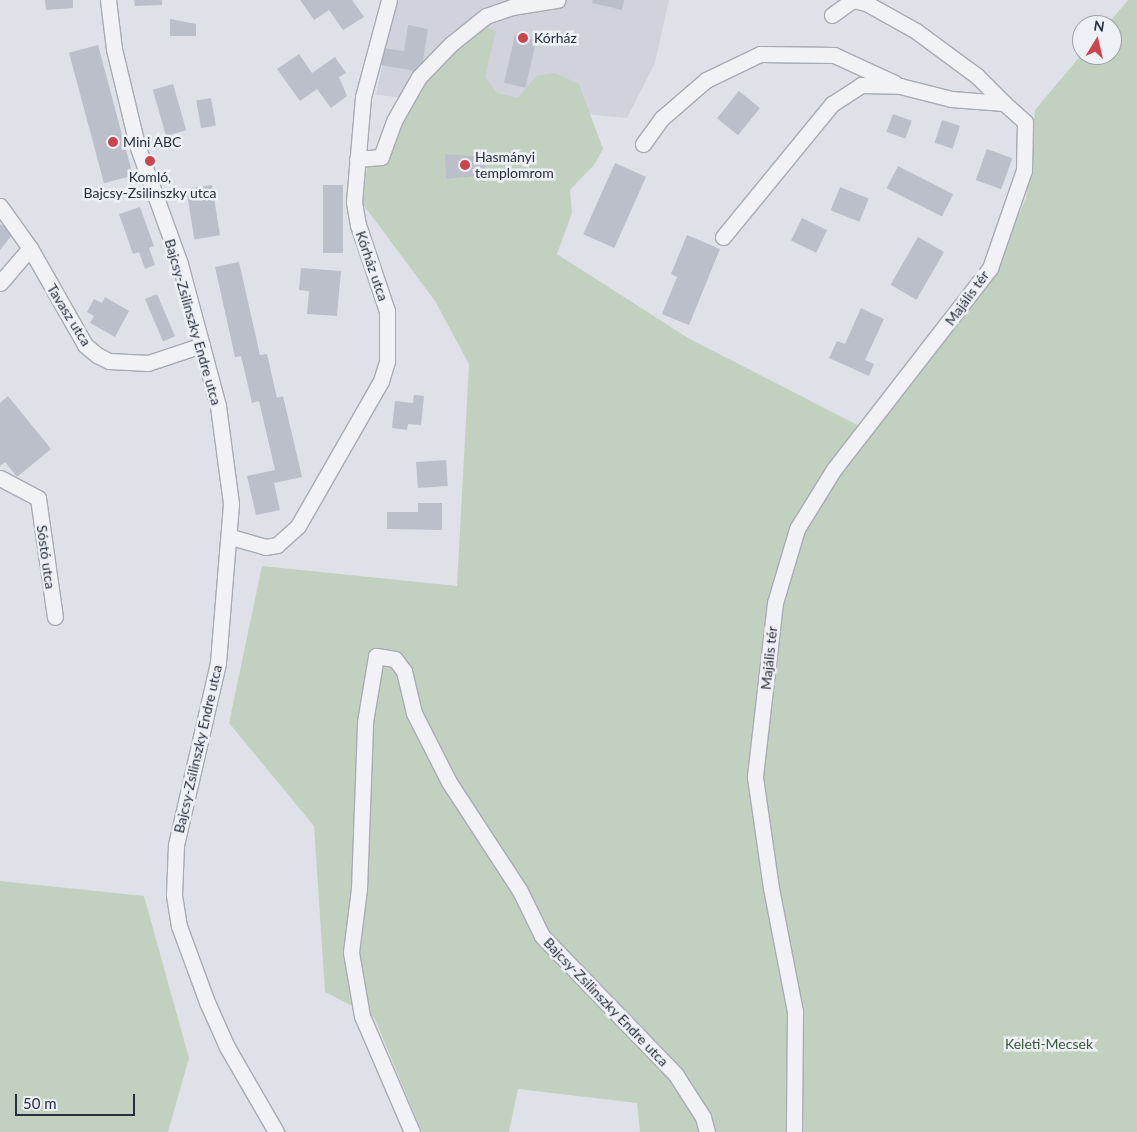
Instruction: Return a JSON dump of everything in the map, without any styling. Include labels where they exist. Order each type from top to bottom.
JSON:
[{"type":"street","name":"Bajcsy-Zsilinszky Endre utca","points":[[108,0],[114,49],[136,145],[180,264],[218,406],[231,504],[231,537],[218,663],[176,845],[174,895],[179,926],[207,1002],[227,1047],[276,1132]]},
{"type":"street","name":"Kórház utca","points":[[231,537],[265,547],[277,545],[298,526],[380,381],[387,361],[387,311],[358,225],[354,202],[363,97],[389,0]]},
{"type":"street","points":[[357,159],[381,157],[394,121],[419,77],[451,44],[486,16],[512,7],[557,0]]},
{"type":"street","name":"Majális tér","points":[[794,1132],[795,1011],[771,888],[755,776],[775,603],[798,529],[834,469],[990,268],[1024,170],[1025,122],[977,76],[916,31],[866,3],[853,0],[832,15]]},
{"type":"street","points":[[643,144],[662,118],[706,80],[760,54],[834,55],[900,86],[951,99],[1004,103]]},
{"type":"street","points":[[723,237],[832,104],[861,85],[900,86]]},
{"type":"street","name":"Tavasz utca","points":[[0,206],[30,248],[85,345],[97,355],[109,361],[148,363],[202,345]]},
{"type":"street","points":[[0,283],[30,248]]},
{"type":"street","name":"Sóstó utca","points":[[0,478],[38,498],[55,617]]},
{"type":"street","name":"Bajcsy-Zsilinszky Endre utca","points":[[412,1132],[362,1016],[351,952],[358,889],[365,722],[376,656],[395,659],[404,672],[414,713],[445,773],[520,891],[542,936],[676,1075],[702,1117],[707,1132]]},
{"type":"shaded area","name":"Kórház","points":[[396,0],[669,0],[655,63],[627,118],[376,95]]},
{"type":"green space","name":"Keleti-Mecsek","points":[[1128,0],[1137,0],[1137,1132],[640,1132],[637,1103],[518,1089],[509,1132],[422,1132],[374,1017],[325,992],[314,826],[229,723],[262,566],[457,586],[469,364],[435,301],[362,203],[368,161],[388,143],[432,67],[483,27],[496,31],[485,77],[497,93],[518,98],[536,76],[555,73],[579,84],[603,149],[594,165],[570,190],[572,213],[557,254],[688,338],[871,432],[946,340],[1000,256],[1026,198],[1035,110],[1073,65],[1122,65],[1122,15],[1115,15]]},
{"type":"green space","points":[[0,881],[144,896],[189,1058],[168,1132],[0,1132]]},
{"type":"building","points":[[45,0],[73,0],[73,8],[46,10]]},
{"type":"building","points":[[134,0],[162,0],[162,5],[135,6]]},
{"type":"building","points":[[300,0],[352,0],[364,17],[343,30],[329,10],[314,20]]},
{"type":"building","points":[[593,0],[624,0],[622,10],[592,3]]},
{"type":"building","points":[[170,19],[196,24],[196,36],[170,36]]},
{"type":"building","points":[[408,25],[428,29],[421,72],[380,65],[383,48],[404,51]]},
{"type":"building","points":[[515,35],[536,40],[525,88],[504,83]]},
{"type":"building","points":[[98,45],[133,175],[104,183],[69,53]]},
{"type":"building","points":[[299,54],[312,73],[335,57],[346,73],[339,77],[347,96],[331,108],[317,89],[300,101],[277,69]]},
{"type":"building","points":[[173,84],[186,130],[166,136],[153,90]]},
{"type":"building","points":[[739,91],[760,108],[738,135],[717,118]]},
{"type":"building","points":[[211,98],[216,126],[201,128],[196,101]]},
{"type":"building","points":[[893,114],[912,121],[905,139],[887,132]]},
{"type":"building","points":[[942,120],[960,126],[953,149],[935,143]]},
{"type":"building","points":[[987,149],[1012,158],[1001,189],[976,180]]},
{"type":"building","name":"Hasmányi templomrom","points":[[445,154],[485,157],[485,175],[446,179]]},
{"type":"building","points":[[615,163],[646,177],[614,248],[583,234]]},
{"type":"building","points":[[898,166],[953,194],[942,216],[887,188]]},
{"type":"building","points":[[212,185],[220,235],[194,239],[186,189]]},
{"type":"building","points":[[323,185],[343,185],[343,253],[323,253]]},
{"type":"building","points":[[840,187],[869,199],[859,222],[831,210]]},
{"type":"building","points":[[140,207],[154,246],[149,248],[155,265],[145,269],[139,252],[133,254],[119,214]]},
{"type":"building","points":[[802,218],[827,230],[816,253],[791,240]]},
{"type":"building","points":[[1,224],[13,234],[0,250],[0,226]]},
{"type":"building","points":[[687,235],[720,249],[689,325],[662,314],[677,277],[671,274]]},
{"type":"building","points":[[918,237],[944,252],[916,300],[890,285]]},
{"type":"building","points":[[239,262],[260,355],[267,354],[277,398],[283,396],[302,477],[274,483],[280,510],[256,515],[247,476],[275,470],[259,401],[252,403],[241,356],[235,357],[215,267]]},
{"type":"building","points":[[301,268],[341,271],[337,316],[307,314],[309,291],[299,290]]},
{"type":"building","points":[[157,294],[175,336],[163,341],[145,299]]},
{"type":"building","points":[[105,297],[129,311],[115,337],[90,323],[94,316],[87,312],[94,299],[102,303]]},
{"type":"building","points":[[861,308],[884,319],[865,360],[874,364],[869,376],[829,358],[837,341],[845,344]]},
{"type":"building","points":[[414,395],[424,396],[421,425],[408,424],[407,430],[392,428],[395,401],[413,403]]},
{"type":"building","points":[[8,396],[51,449],[17,477],[5,462],[0,466],[0,403]]},
{"type":"building","points":[[446,460],[448,486],[418,488],[416,462]]},
{"type":"building","points":[[418,503],[442,503],[442,530],[387,529],[387,512],[418,512]]},
{"type":"place","name":"Kórház","points":[[523,38]]},
{"type":"place","name":"Mini ABC","points":[[113,142]]},
{"type":"place","name":"Komló, Bajcsy-Zsilinszky utca","points":[[150,161]]},
{"type":"place","name":"Hasmányi templomrom","points":[[465,165]]}]
